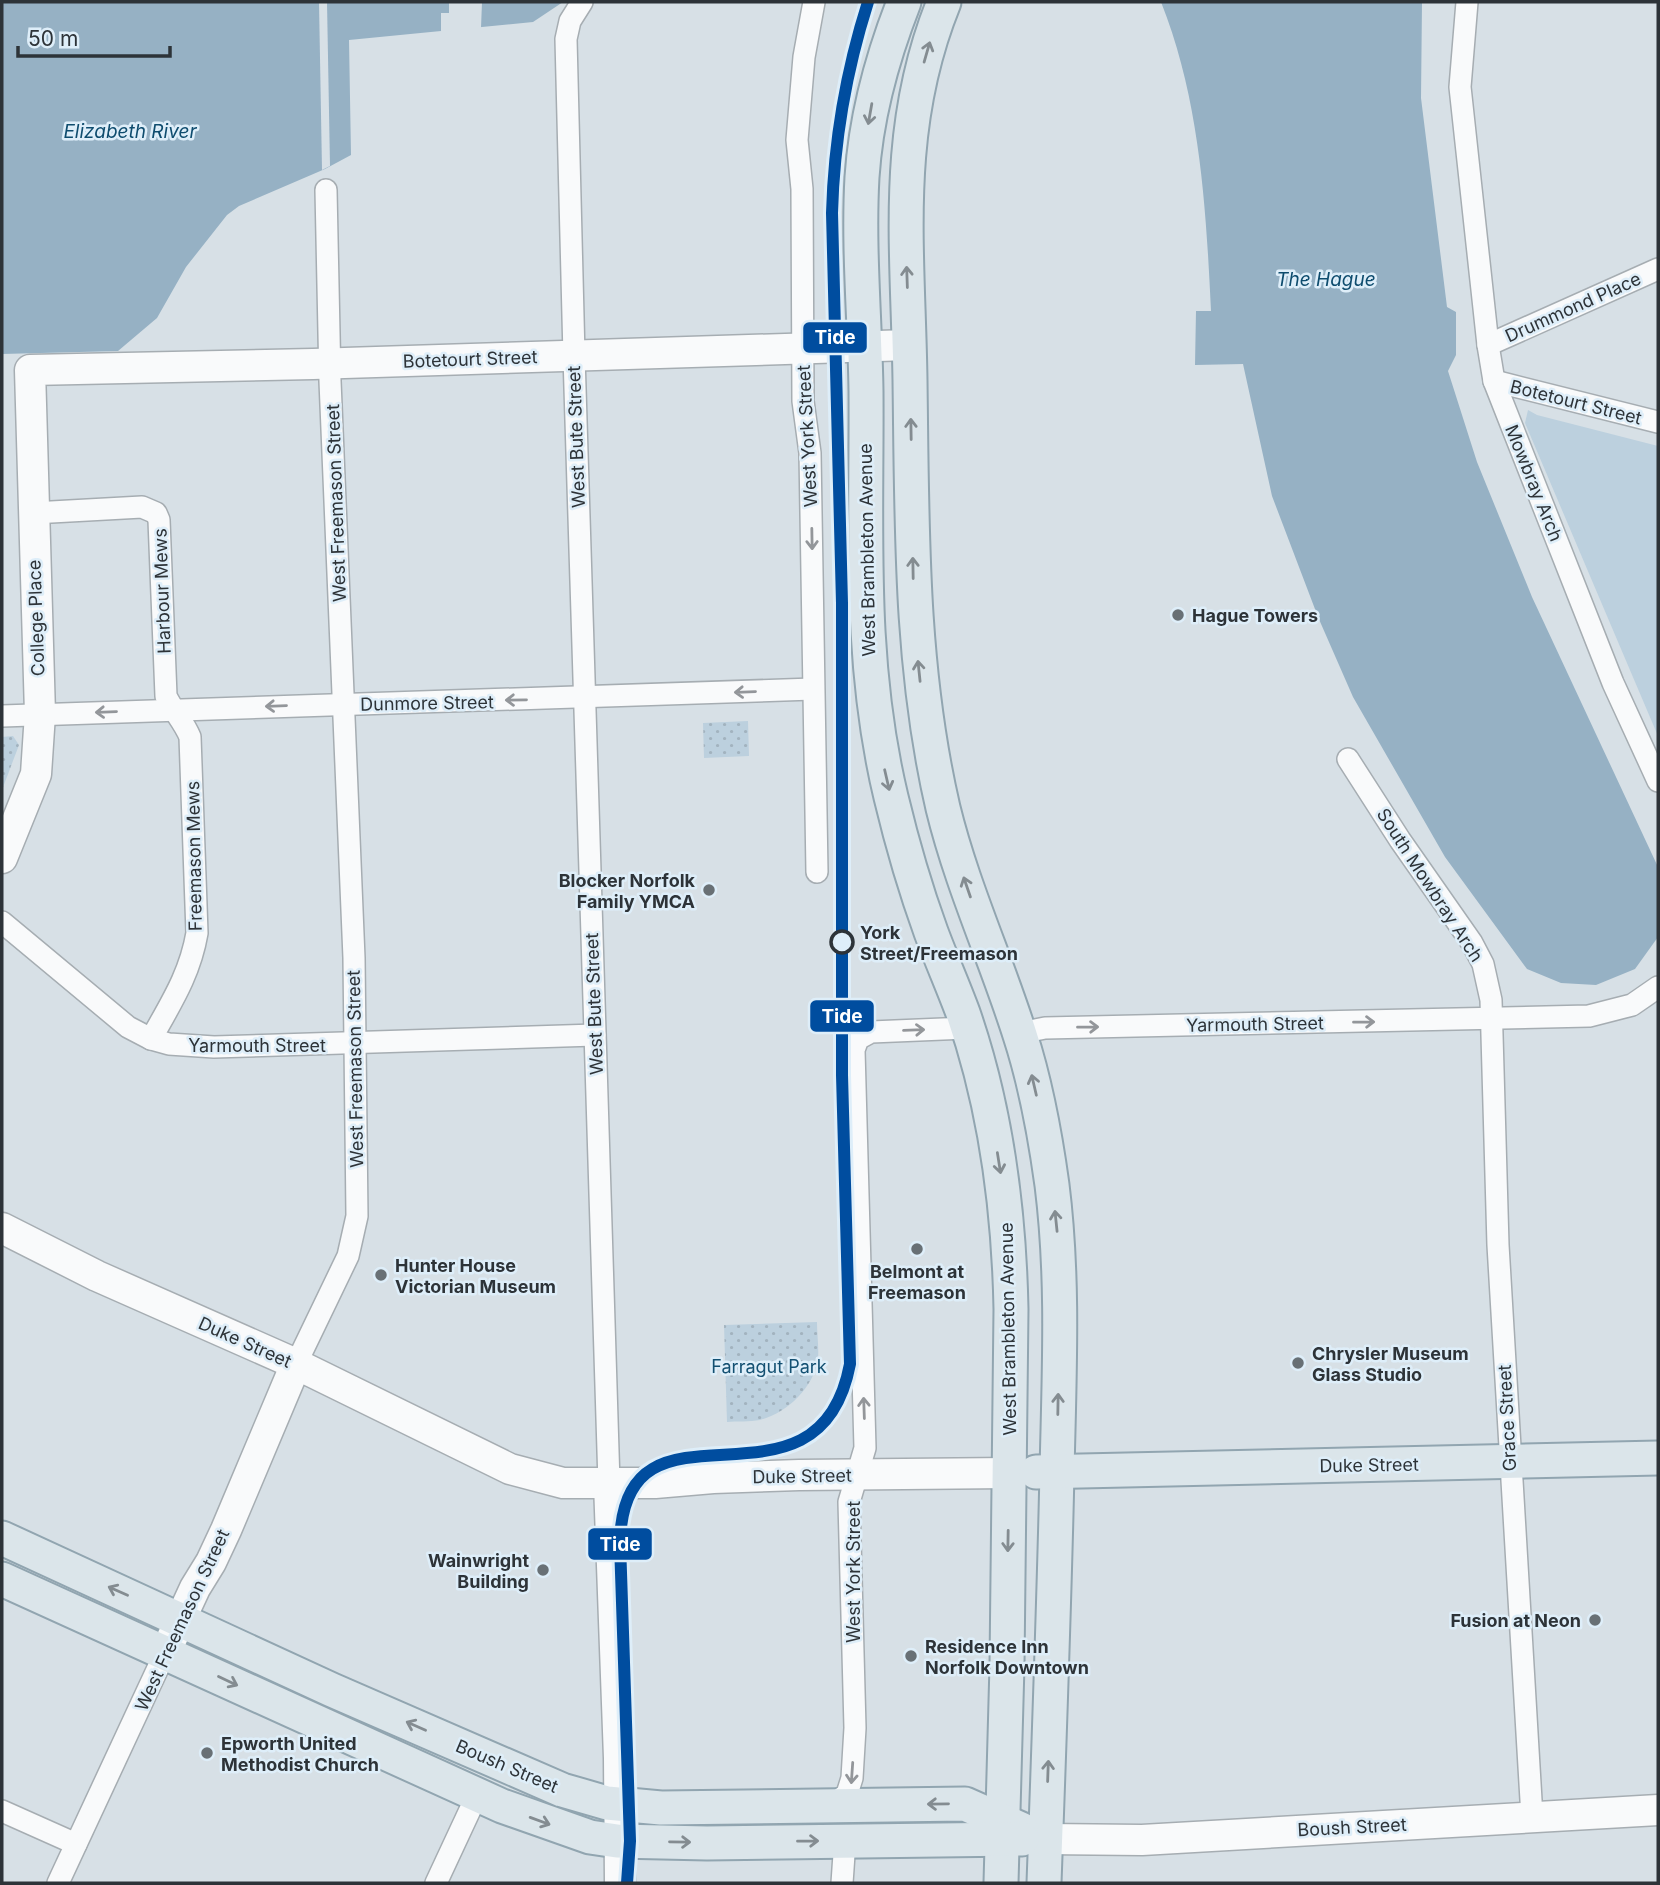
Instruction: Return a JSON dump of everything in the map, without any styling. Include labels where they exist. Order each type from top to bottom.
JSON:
[{"type":"main road","name":"West Brambleton Avenue","points":[[904,2],[878,78],[865,151],[861,222],[865,346],[867,649],[884,769],[908,864],[967,1028],[994,1132],[1007,1224],[1011,1309],[1001,1883]]},
{"type":"main road","points":[[944,2],[920,75],[908,147],[905,214],[914,609],[924,706],[937,776],[952,840],[1020,1033],[1042,1122],[1058,1240],[1060,1330],[1044,1883]]},
{"type":"main road","name":"Duke Street","points":[[1009,1473],[1658,1458]]},
{"type":"main road","name":"Boush Street","points":[[2,1538],[332,1690],[562,1790],[620,1805],[689,1809],[965,1804],[1002,1830]]},
{"type":"main road","name":"Boush Street","points":[[2,1579],[520,1814],[590,1837],[620,1841],[740,1843],[845,1840],[1002,1830],[1046,1839]]},
{"type":"street","name":"West Bute Street","points":[[582,2],[570,21],[566,39],[620,1805],[620,1883]]},
{"type":"street","name":"West York Street","points":[[814,2],[804,57],[797,140],[802,189],[803,401],[810,453],[817,872]]},
{"type":"street","name":"Mowbray Arch","points":[[1467,2],[1460,87],[1494,382],[1614,683],[1658,781]]},
{"type":"street","name":"West Freemason Street","points":[[58,1883],[181,1619],[226,1530],[296,1364],[348,1256],[358,1216],[354,958],[330,364],[326,190]]},
{"type":"street","name":"Drummond Place","points":[[1488,345],[1658,269]]},
{"type":"street","name":"Botetourt Street","points":[[30,370],[330,364],[909,345]]},
{"type":"street","name":"College Place","points":[[2,858],[37,774],[40,714],[30,370]]},
{"type":"street","name":"Botetourt Street","points":[[1494,382],[1658,422]]},
{"type":"street","name":"Harbour Mews","points":[[33,513],[142,507],[156,513],[159,520],[166,696],[172,710]]},
{"type":"street","name":"Dunmore Street","points":[[2,716],[813,689]]},
{"type":"street","name":"Freemason Mews","points":[[151,1039],[183,982],[192,959],[197,933],[190,737],[186,724],[172,710]]},
{"type":"street","name":"South Mowbray Arch","points":[[1348,759],[1400,840],[1472,943],[1489,982],[1491,1019]]},
{"type":"street","name":"Yarmouth Street","points":[[2,922],[128,1027],[151,1039],[169,1044],[214,1047],[595,1035]]},
{"type":"street","name":"Yarmouth Street","points":[[1020,1033],[1045,1028],[1589,1016],[1632,1005],[1658,987]]},
{"type":"street","name":"Grace Street","points":[[1491,1019],[1498,1245],[1532,1818]]},
{"type":"street","name":"West York Street","points":[[828,1807],[845,1797],[850,1789],[855,1728],[849,1502],[865,1448],[853,1057],[855,1044],[861,1035],[877,1031],[967,1028]]},
{"type":"street","name":"Duke Street","points":[[2,1228],[97,1276],[296,1364],[510,1469],[563,1483],[655,1483],[741,1476],[1009,1473]]},
{"type":"street","points":[[436,1883],[477,1795]]},
{"type":"street","name":"Boush Street","points":[[1046,1839],[1142,1840],[1658,1810]]},
{"type":"street","points":[[2,1811],[76,1844]]},
{"type":"street","points":[[842,1883],[845,1840]]},
{"type":"green space","points":[[1528,410],[1537,415],[1658,446],[1658,736],[1525,423]]},
{"type":"green space","points":[[748,721],[749,756],[704,758],[703,723]]},
{"type":"green space","points":[[13,736],[19,745],[2,790],[2,737]]},
{"type":"green space","name":"Farragut Park","points":[[817,1322],[818,1360],[811,1380],[797,1398],[770,1417],[756,1421],[727,1422],[724,1325]]},
{"type":"water","name":"Elizabeth River","points":[[2,2],[563,2],[533,22],[349,40],[351,155],[239,206],[227,215],[186,267],[157,318],[118,351],[2,354]]},
{"type":"water","name":"The Hague","points":[[1161,2],[1422,2],[1421,98],[1447,307],[1456,312],[1456,355],[1448,371],[1477,462],[1532,597],[1658,867],[1658,937],[1635,969],[1596,985],[1561,983],[1527,969],[1445,857],[1353,697],[1318,617],[1272,496],[1243,364],[1195,365],[1196,311],[1211,311],[1207,233],[1193,115],[1185,77]]},
{"type":"pier","points":[[319,2],[327,2],[330,166],[322,170]]},
{"type":"pier","points":[[449,2],[482,2],[481,28],[441,32],[441,13],[449,13]]},
{"type":"transit line","name":"Tide","points":[[627,1883],[630,1841],[620,1543],[629,1495],[653,1469],[686,1458],[764,1451],[801,1440],[831,1413],[850,1364],[842,1075],[842,603],[832,213],[842,106],[868,2]]},
{"type":"place","name":"Hague Towers","points":[[1178,615]]},
{"type":"place","name":"Blocker Norfolk Family YMCA","points":[[709,890]]},
{"type":"place","name":"York Street/Freemason","points":[[842,942]]},
{"type":"place","name":"Belmont at Freemason","points":[[917,1249]]},
{"type":"place","name":"Hunter House Victorian Museum","points":[[381,1275]]},
{"type":"place","name":"Chrysler Museum Glass Studio","points":[[1298,1363]]},
{"type":"place","name":"Wainwright Building","points":[[543,1570]]},
{"type":"place","name":"Fusion at Neon","points":[[1595,1620]]},
{"type":"place","name":"Residence Inn Norfolk Downtown","points":[[911,1656]]},
{"type":"place","name":"Epworth United Methodist Church","points":[[207,1753]]}]
